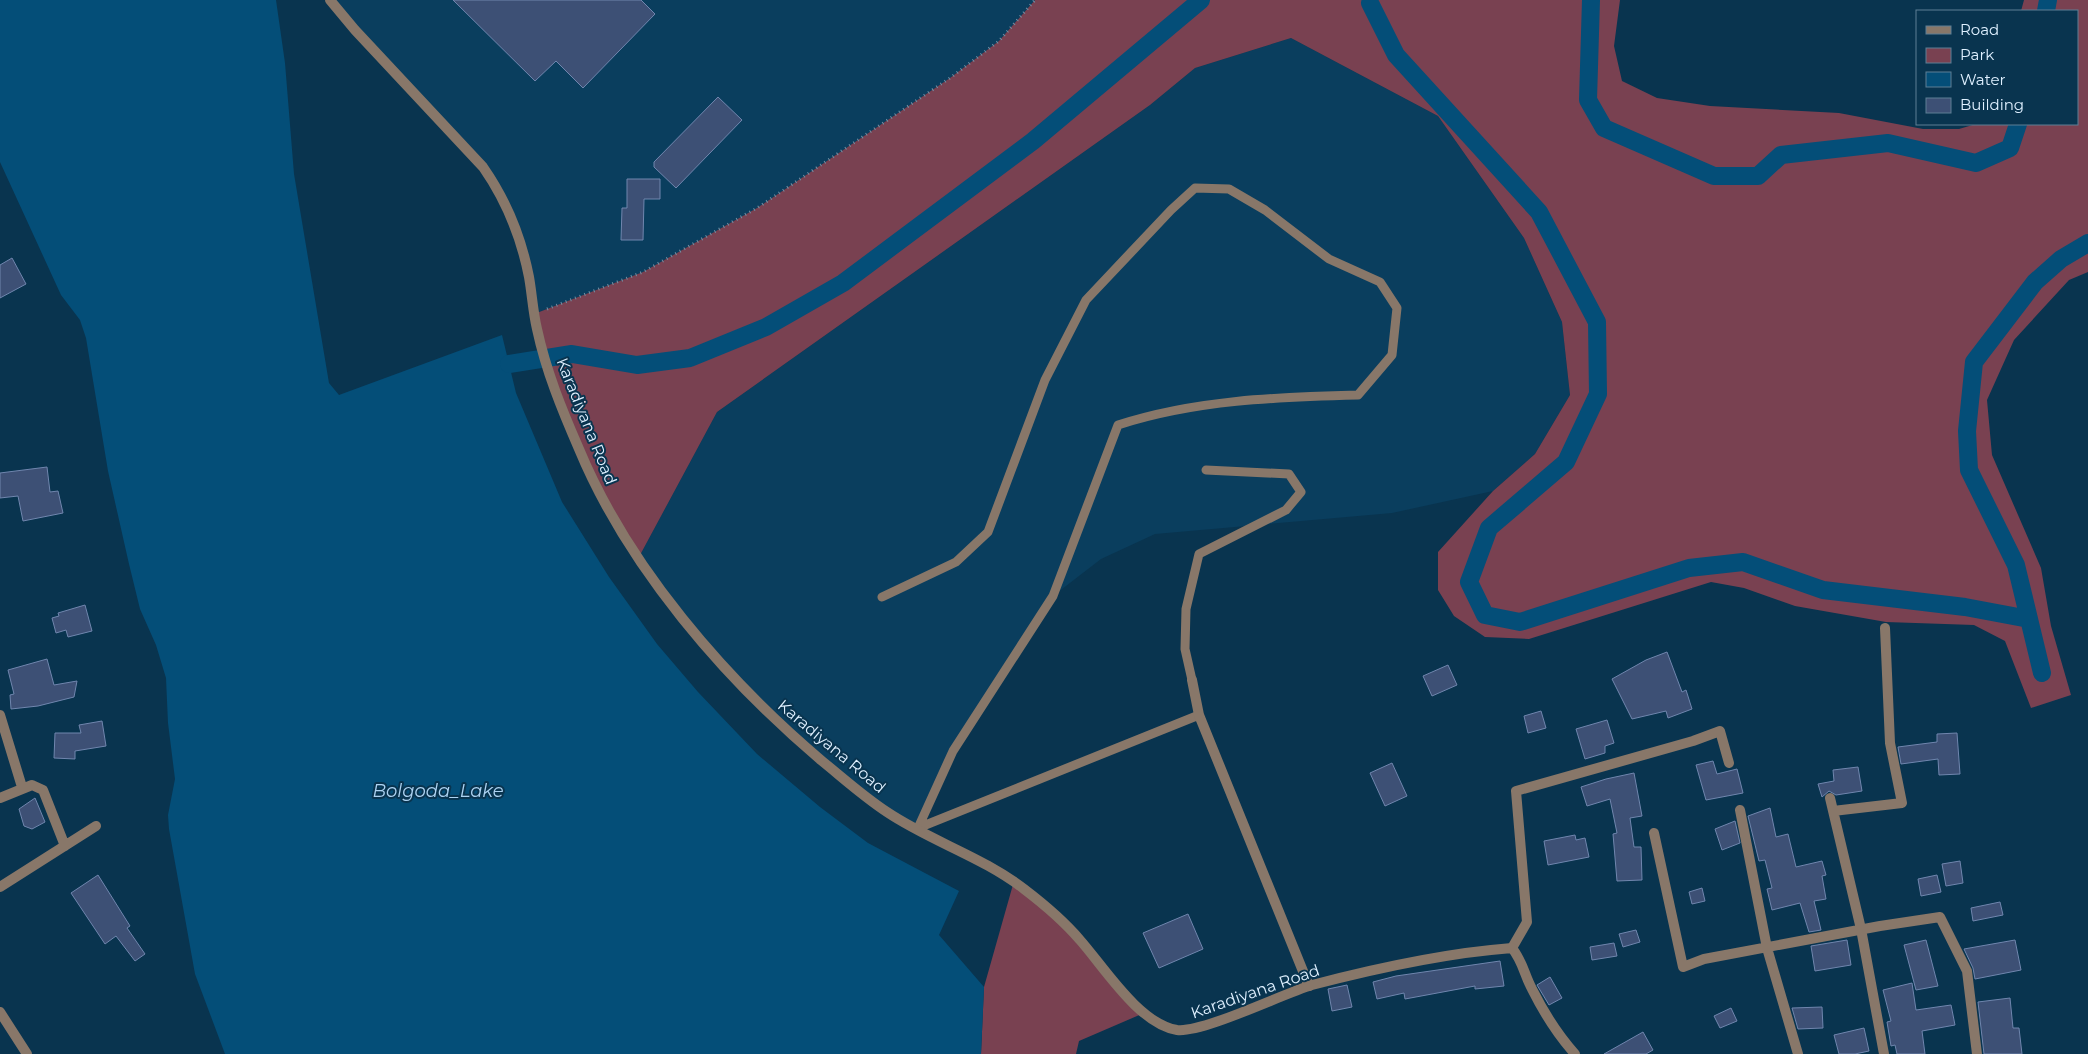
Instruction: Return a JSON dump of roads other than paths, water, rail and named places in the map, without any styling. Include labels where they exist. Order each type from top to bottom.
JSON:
[{"type":"street","name":"Karadiyana Road","points":[[330,0],[355,30],[483,167],[499,190],[519,242],[528,274],[536,328],[551,382],[594,486],[639,557],[685,622],[725,668],[782,728],[888,813],[1014,881],[1053,911],[1130,1000],[1159,1024],[1180,1030],[1202,1026],[1309,986],[1394,965],[1512,948]]},
{"type":"street","points":[[1833,811],[1902,803],[1890,742],[1885,628]]},
{"type":"street","points":[[1192,680],[1199,716],[1309,986]]},
{"type":"street","points":[[0,715],[22,787]]},
{"type":"street","points":[[1575,1054],[1556,1034],[1531,987],[1521,960],[1512,948],[1527,922],[1516,790],[1693,741],[1720,731],[1729,764]]},
{"type":"street","points":[[0,798],[22,787],[36,785],[44,790],[65,846]]},
{"type":"street","points":[[1830,798],[1860,929],[1884,1054]]},
{"type":"street","points":[[1740,810],[1767,948],[1798,1054]]},
{"type":"street","points":[[0,887],[96,826]]},
{"type":"street","points":[[1654,832],[1683,968],[1704,959],[1860,929],[1940,917],[1967,971],[1977,1054]]},
{"type":"street","points":[[0,1012],[27,1054]]},
{"type":"lane","points":[[882,597],[956,562],[988,532],[1045,380],[1086,300],[1171,210],[1195,188],[1229,189],[1265,210],[1329,259],[1380,282],[1397,308],[1392,355],[1358,395],[1258,398],[1152,414],[1118,425],[1053,596],[952,751],[918,828]]},
{"type":"lane","points":[[1192,680],[1185,649],[1186,609],[1199,554],[1286,510],[1301,492],[1289,474],[1206,470]]},
{"type":"lane","points":[[918,828],[1199,716]]},
{"type":"water","name":"Bolgoda_Lake","points":[[0,0],[276,0],[285,63],[294,174],[329,383],[339,395],[502,335],[516,393],[562,502],[609,577],[657,644],[698,692],[757,754],[820,807],[868,843],[959,891],[939,935],[984,987],[981,1054],[225,1054],[195,974],[169,829],[168,815],[175,779],[168,723],[166,678],[156,645],[140,609],[129,564],[108,471],[86,338],[80,320],[61,295],[0,162]]},
{"type":"waterway","points":[[509,364],[572,354],[637,365],[690,358],[766,327],[843,283],[1033,141],[1201,0]]},
{"type":"waterway","points":[[1591,0],[1588,100],[1604,128],[1714,176],[1758,176],[1781,155],[1888,143],[1976,163],[2010,148],[2018,125]]},
{"type":"waterway","points":[[2046,10],[2048,0]]},
{"type":"waterway","points":[[1370,3],[1396,55],[1539,212],[1597,322],[1598,394],[1566,462],[1489,528],[1469,582],[1485,615],[1520,622],[1689,568],[1743,562],[1823,590],[1965,607],[2029,619]]},
{"type":"waterway","points":[[2042,673],[2016,565],[1969,470],[1967,431],[1974,362],[2035,282],[2061,259],[2088,243]]}]
